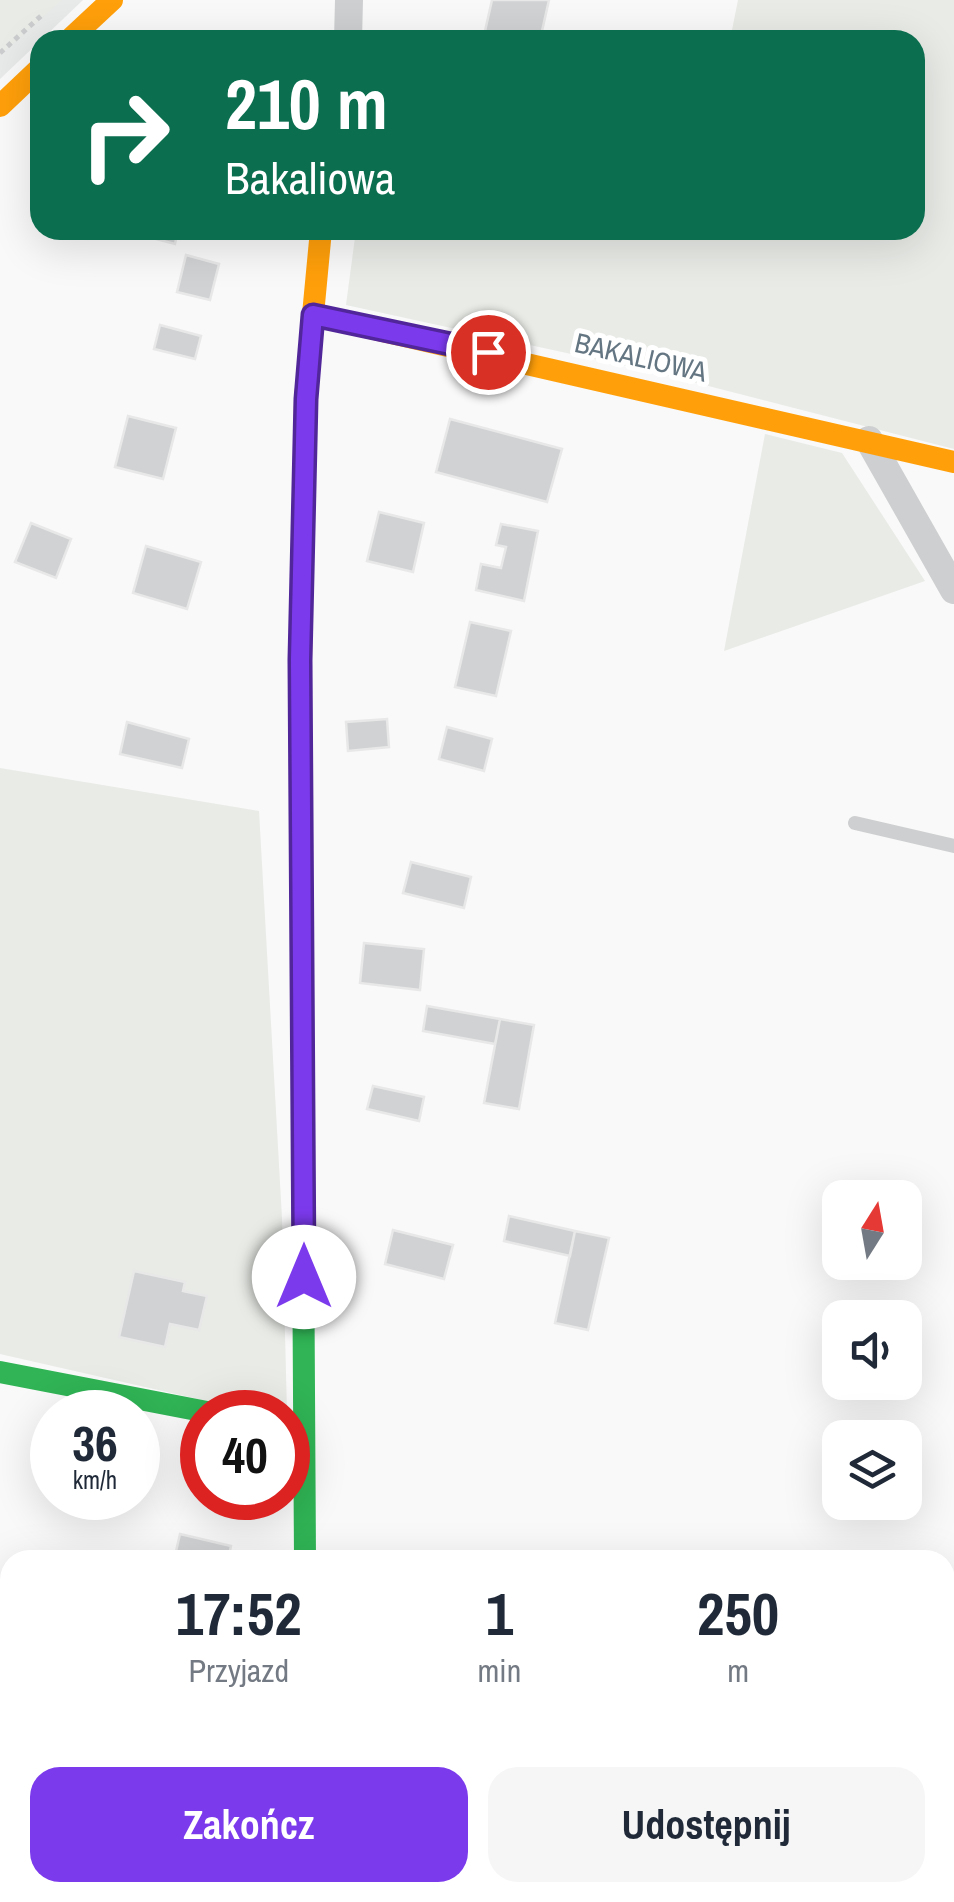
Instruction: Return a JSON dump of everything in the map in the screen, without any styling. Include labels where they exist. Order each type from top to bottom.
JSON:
[{"type":"street","points":[[80,30],[112,0]]},
{"type":"street","points":[[348,30],[350,0]]},
{"type":"street","points":[[0,106],[30,78]]},
{"type":"street","points":[[296,1390],[300,660],[306,399],[320,240]]},
{"type":"street","name":"BAKALIOWA","points":[[313,315],[954,462]]},
{"type":"street","points":[[869,440],[954,590]]},
{"type":"street","points":[[0,1372],[180,1407]]},
{"type":"street","points":[[303,1520],[305,1550]]},
{"type":"lane","points":[[854,823],[954,846]]},
{"type":"path","points":[[0,53],[45,13]]},
{"type":"shaded area","points":[[0,0],[83,0],[51,30],[30,30],[30,50],[0,79]]},
{"type":"shaded area","points":[[0,0],[62,0],[0,55]]},
{"type":"shaded area","points":[[738,0],[954,0],[954,449],[654,372],[346,305],[355,240],[925,240],[925,30],[732,30]]},
{"type":"shaded area","points":[[765,434],[842,453],[925,581],[724,651]]},
{"type":"shaded area","points":[[0,768],[259,811],[282,1218],[286,1390],[180,1390],[180,1395],[0,1354]]},
{"type":"building","points":[[492,0],[549,0],[542,30],[485,30]]},
{"type":"building","points":[[186,255],[219,264],[210,300],[177,292]]},
{"type":"building","points":[[160,325],[201,336],[195,359],[154,349]]},
{"type":"building","points":[[128,416],[176,428],[163,479],[115,467]]},
{"type":"building","points":[[450,419],[562,449],[547,502],[436,472]]},
{"type":"building","points":[[379,512],[424,523],[413,572],[367,561]]},
{"type":"building","points":[[31,523],[71,539],[56,578],[15,562]]},
{"type":"building","points":[[501,524],[538,531],[524,601],[476,590],[481,564],[501,568],[506,547],[496,545]]},
{"type":"building","points":[[146,546],[201,562],[187,609],[133,593]]},
{"type":"building","points":[[470,622],[511,631],[496,696],[455,687]]},
{"type":"building","points":[[387,719],[389,747],[348,751],[346,722]]},
{"type":"building","points":[[127,722],[189,739],[182,768],[120,754]]},
{"type":"building","points":[[447,727],[492,739],[484,771],[439,759]]},
{"type":"building","points":[[411,862],[471,877],[464,908],[403,893]]},
{"type":"building","points":[[364,943],[424,949],[420,990],[360,983]]},
{"type":"building","points":[[427,1006],[500,1019],[495,1044],[423,1031]]},
{"type":"building","points":[[500,1019],[534,1025],[519,1109],[484,1103]]},
{"type":"building","points":[[373,1086],[424,1097],[419,1121],[367,1109]]},
{"type":"building","points":[[509,1216],[575,1231],[570,1256],[504,1241]]},
{"type":"building","points":[[393,1230],[453,1245],[444,1279],[385,1264]]},
{"type":"building","points":[[575,1231],[609,1238],[588,1330],[555,1323]]},
{"type":"building","points":[[134,1271],[185,1282],[183,1291],[207,1296],[199,1330],[170,1324],[165,1347],[119,1337]]},
{"type":"building","points":[[180,1534],[231,1546],[230,1550],[176,1550]]},
{"type":"traffic: fast","points":[[300,723],[305,1550]]},
{"type":"traffic: fast","points":[[0,1372],[180,1407]]},
{"type":"traffic: slow","points":[[80,30],[112,0]]},
{"type":"traffic: slow","points":[[0,106],[30,78]]},
{"type":"traffic: slow","points":[[300,723],[305,399],[320,240]]},
{"type":"traffic: slow","points":[[313,315],[954,462]]},
{"type":"route","points":[[304,1277],[300,660],[306,399],[313,315],[488,352]]}]
